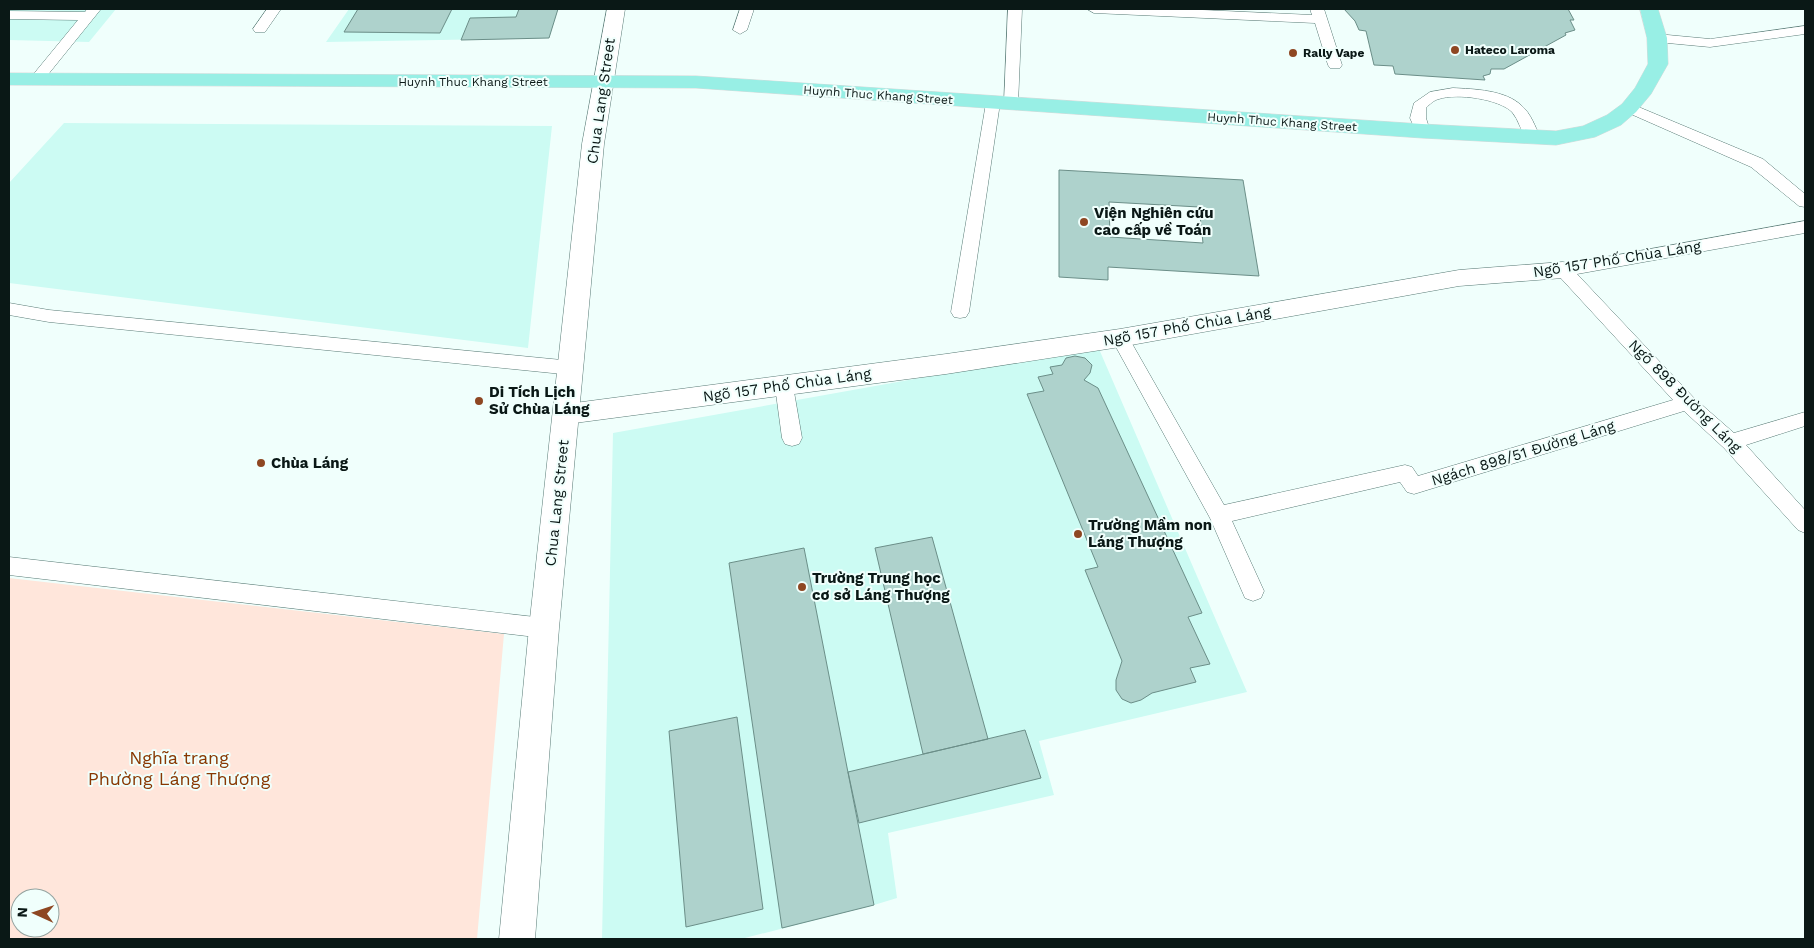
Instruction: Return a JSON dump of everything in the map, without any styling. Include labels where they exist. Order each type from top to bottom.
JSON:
[{"type":"main road","name":"Huynh Thuc Khang Street","points":[[9,80],[696,82],[1422,132],[1556,138],[1588,132],[1614,120],[1629,108],[1644,90],[1658,64],[1657,38],[1649,9]]},
{"type":"street","name":"Chua Lang Street","points":[[517,939],[544,628],[594,144],[616,9]]},
{"type":"street","name":"Ngõ 157 Phố Chùa Láng","points":[[567,414],[784,386],[1120,338],[1459,278],[1563,270]]},
{"type":"lane","points":[[260,29],[274,9]]},
{"type":"lane","points":[[740,30],[747,9]]},
{"type":"lane","points":[[960,312],[1002,103],[1015,9]]},
{"type":"lane","points":[[1094,9],[1319,14],[1335,65]]},
{"type":"lane","points":[[9,15],[92,12]]},
{"type":"lane","points":[[37,79],[92,12]]},
{"type":"lane","points":[[1657,38],[1710,42],[1805,30]]},
{"type":"lane","points":[[1422,132],[1418,118],[1419,106],[1424,101],[1435,95],[1476,95],[1501,98],[1514,105],[1522,115],[1532,137]]},
{"type":"lane","points":[[1629,108],[1757,163],[1805,202]]},
{"type":"lane","name":"Ngõ 157 Phố Chùa Láng","points":[[1563,270],[1805,227]]},
{"type":"lane","name":"Ngõ 898 Đường Láng","points":[[1563,270],[1687,403],[1731,442],[1805,524]]},
{"type":"lane","points":[[9,309],[50,316],[572,368]]},
{"type":"lane","points":[[1120,338],[1219,515],[1253,591]]},
{"type":"lane","points":[[784,386],[792,438]]},
{"type":"lane","name":"Ngách 898/51 Đường Láng","points":[[1219,515],[1405,473],[1414,486],[1687,403]]},
{"type":"lane","points":[[1731,442],[1805,419]]},
{"type":"lane","points":[[9,566],[544,628]]},
{"type":"shaded area","points":[[9,9],[116,9],[89,42],[9,40]]},
{"type":"shaded area","points":[[349,9],[558,9],[549,38],[326,42]]},
{"type":"shaded area","points":[[64,123],[552,126],[528,348],[9,283],[9,183]]},
{"type":"shaded area","name":"Trường Trung học cơ sở Láng Thượng","points":[[1099,349],[1247,692],[1039,741],[1054,795],[888,833],[897,898],[741,939],[602,939],[613,433],[931,376]]},
{"type":"green space","name":"Nghĩa trang Phường Láng Thượng","points":[[9,578],[504,634],[477,939],[9,939]]},
{"type":"building","points":[[358,9],[452,9],[440,33],[344,32]]},
{"type":"building","points":[[519,9],[558,9],[549,38],[461,40],[470,18],[516,17]]},
{"type":"building","name":"Hateco Laroma","points":[[1344,9],[1568,9],[1574,20],[1570,20],[1575,30],[1565,33],[1566,35],[1504,69],[1491,69],[1490,74],[1483,76],[1485,80],[1395,74],[1393,66],[1374,65],[1366,31],[1359,30],[1355,21]]},
{"type":"building","name":"Viện Nghiên cứu cao cấp về Toán","points":[[1059,170],[1243,180],[1259,276],[1108,267],[1108,280],[1059,277]],"holes":[[[1109,202],[1199,207],[1203,243],[1110,237]]]},
{"type":"building","points":[[1075,356],[1085,358],[1092,365],[1090,373],[1084,380],[1098,388],[1202,613],[1188,617],[1210,664],[1190,668],[1196,682],[1152,693],[1141,700],[1131,703],[1122,699],[1116,690],[1116,680],[1122,661],[1085,570],[1098,567],[1027,394],[1044,391],[1038,377],[1053,374],[1050,367],[1062,365],[1066,358]]},
{"type":"building","points":[[932,537],[988,739],[923,754],[875,548]]},
{"type":"building","points":[[804,548],[874,905],[782,928],[729,563]]},
{"type":"building","points":[[737,717],[763,909],[686,927],[669,731]]},
{"type":"building","points":[[1025,730],[1041,778],[859,823],[848,772]]},
{"type":"place","name":"Hateco Laroma","points":[[1455,50]]},
{"type":"place","name":"Rally Vape","points":[[1293,53]]},
{"type":"place","name":"Viện Nghiên cứu cao cấp về Toán","points":[[1084,222]]},
{"type":"place","name":"Di Tích Lịch Sử Chùa Láng","points":[[479,401]]},
{"type":"place","name":"Chùa Láng","points":[[261,463]]},
{"type":"place","name":"Trường Mầm non Láng Thượng","points":[[1078,534]]},
{"type":"place","name":"Trường Trung học cơ sở Láng Thượng","points":[[802,587]]}]
